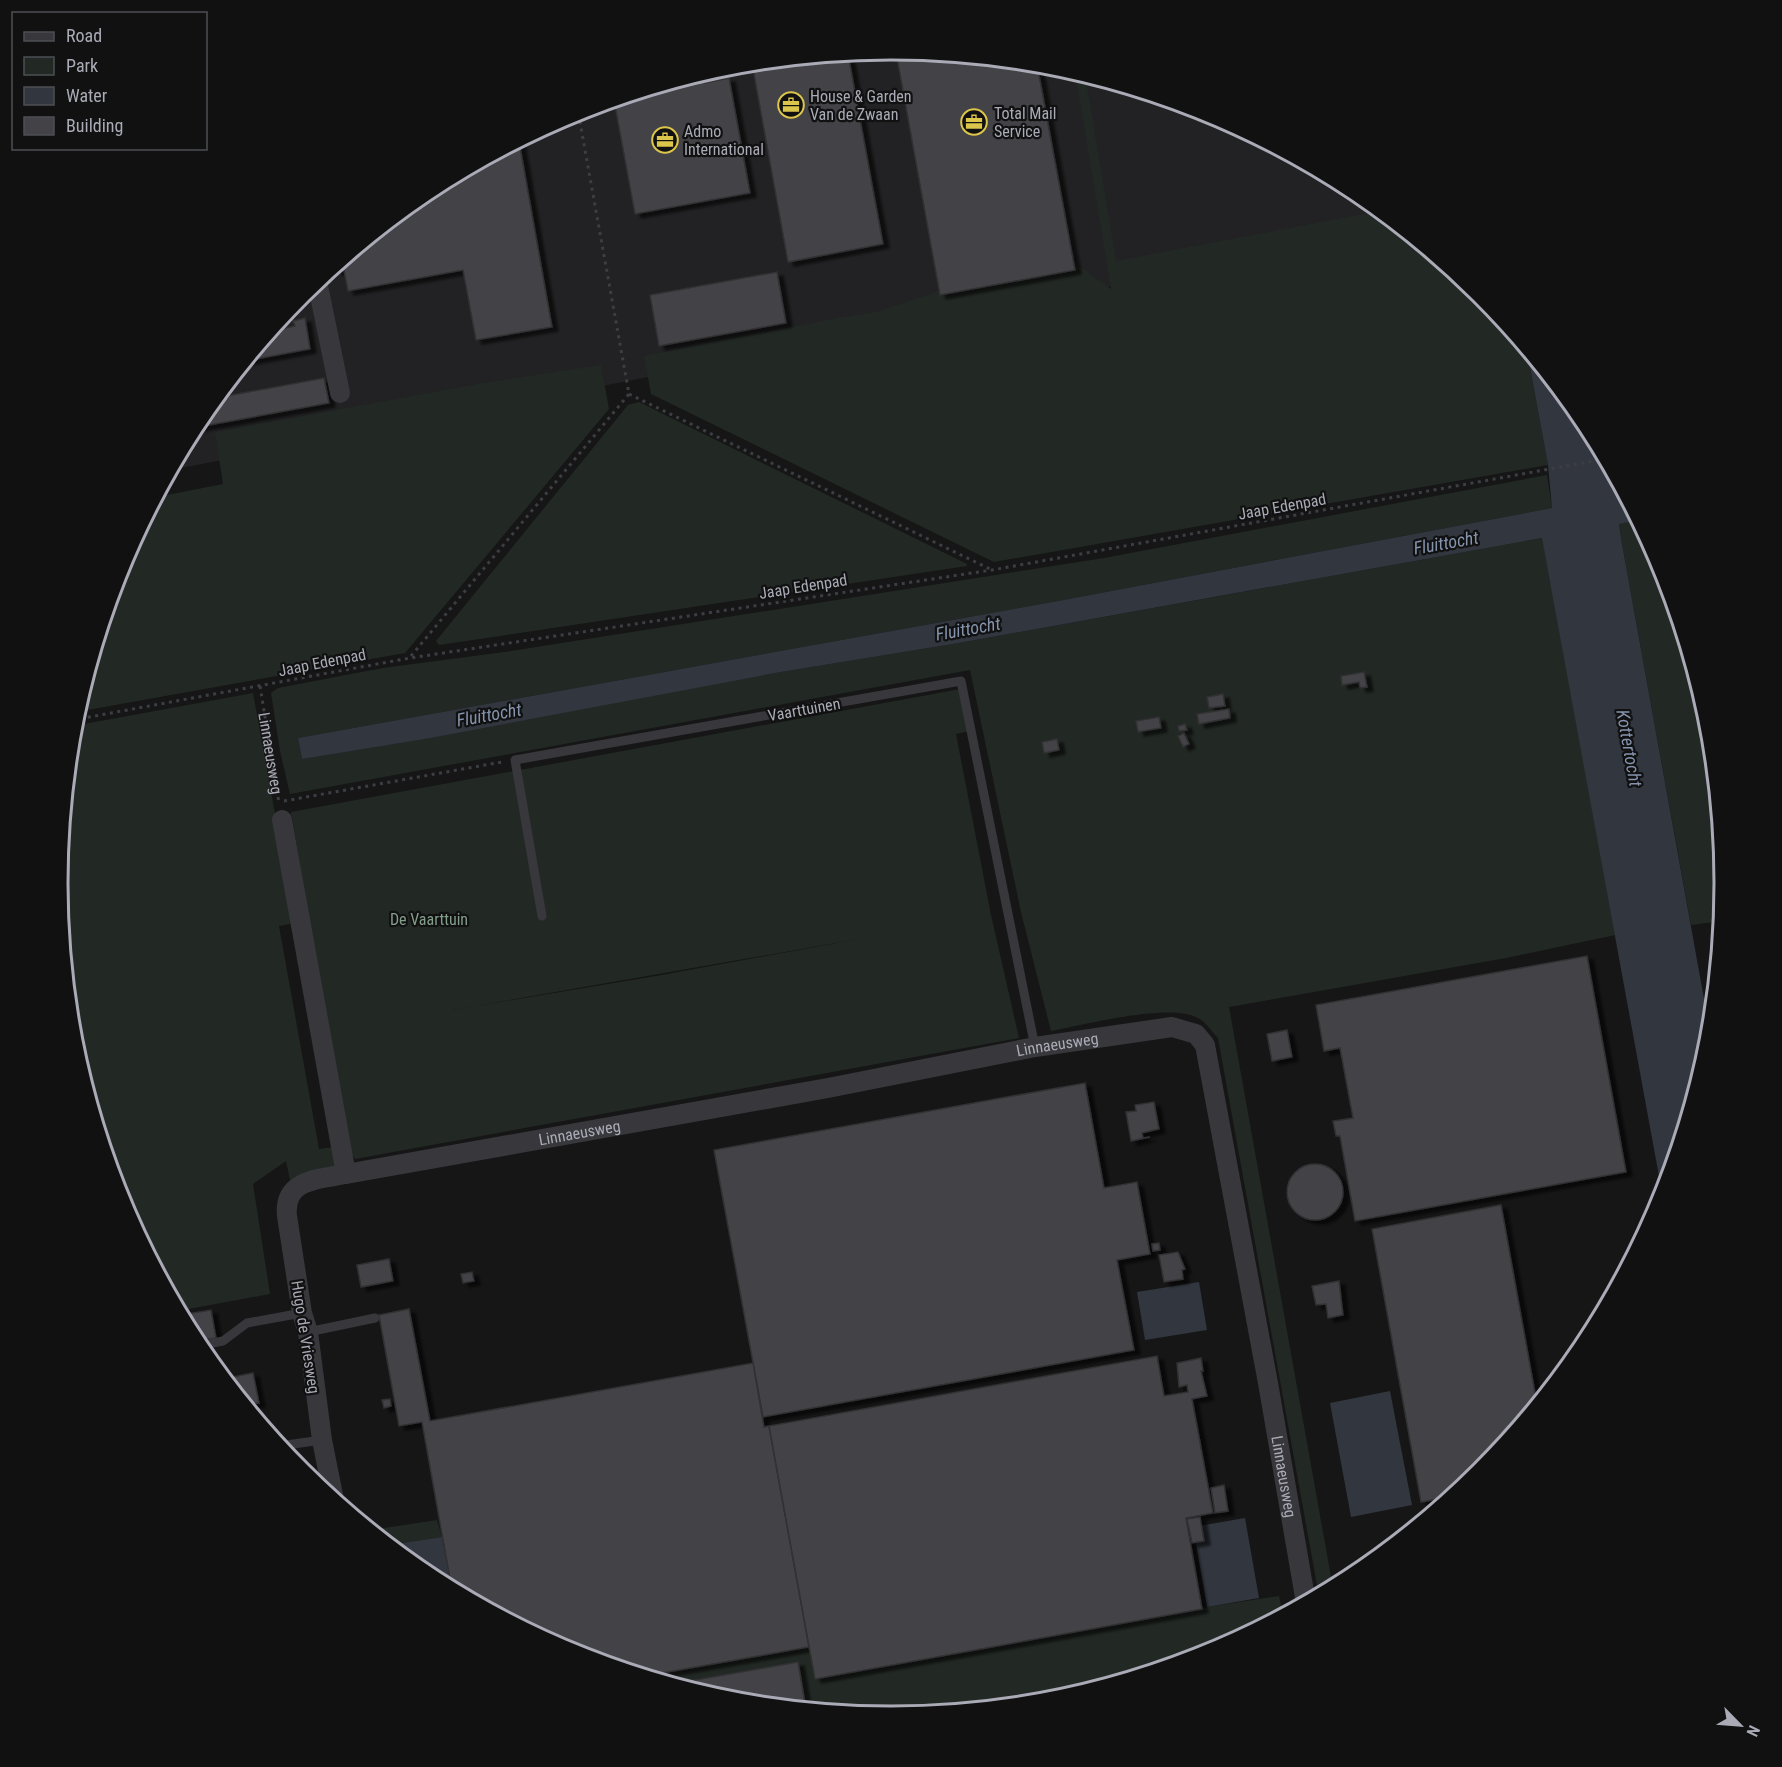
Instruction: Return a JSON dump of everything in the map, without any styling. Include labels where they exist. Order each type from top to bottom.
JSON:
[{"type":"street","points":[[319,291],[340,393]]},
{"type":"street","points":[[281,811],[346,1174]]},
{"type":"street","name":"Linnaeusweg","points":[[306,1182],[839,1086],[1035,1047],[1172,1027],[1196,1034],[1205,1045],[1305,1596]]},
{"type":"street","name":"Hugo de Vriesweg","points":[[306,1182],[293,1190],[286,1209],[331,1487]]},
{"type":"lane","name":"Vaarttuinen","points":[[515,760],[961,681],[1035,1047]]},
{"type":"lane","points":[[515,760],[542,916]]},
{"type":"lane","points":[[208,1344],[223,1341],[247,1323],[305,1323],[375,1318]]},
{"type":"lane","points":[[289,1445],[322,1440]]},
{"type":"path","points":[[410,658],[629,394],[580,122]]},
{"type":"path","points":[[629,394],[992,570]]},
{"type":"path","name":"Jaap Edenpad","points":[[84,718],[410,658],[992,570],[1535,474],[1597,461]]},
{"type":"path","name":"Linnaeusweg","points":[[260,686],[281,811]]},
{"type":"path","points":[[281,811],[515,760]]},
{"type":"shaded area","points":[[891,60],[998,67],[1104,88],[1156,104],[1255,145],[1303,170],[1394,232],[180,468],[206,426],[238,382],[309,301],[348,264],[433,199],[479,170],[576,123],[678,88],[730,76],[784,67]]},
{"type":"green space","points":[[1077,82],[1086,84],[1116,261],[1369,213],[1434,264],[1473,301],[1529,364],[1548,465],[994,562],[651,394],[644,356],[877,312],[943,290],[1076,264],[1111,289]]},
{"type":"green space","points":[[601,365],[609,409],[405,653],[86,710],[111,619],[130,568],[165,495],[223,484],[215,432],[484,383]]},
{"type":"green space","points":[[639,402],[967,566],[439,645],[436,641],[628,405]]},
{"type":"green space","points":[[1547,475],[1552,508],[1058,601],[298,738],[302,759],[1543,538],[1615,935],[1506,958],[1229,1007],[1331,1579],[1318,1588],[1218,1038],[1198,1018],[1168,1012],[1126,1016],[1051,1031],[1021,912],[970,670],[290,794],[280,751],[271,693],[278,688],[383,668],[511,651],[1104,558]]},
{"type":"green space","points":[[1631,521],[1652,568],[1671,619],[1699,723],[1713,830],[1713,922],[1691,925],[1619,523]]},
{"type":"green space","name":"De Vaarttuin","points":[[966,688],[974,730],[956,734],[991,915],[1019,1038],[355,1159],[349,1149],[291,812]],"holes":[[[859,939],[662,975],[452,1010]]]},
{"type":"green space","points":[[253,693],[295,923],[279,926],[319,1149],[335,1147],[338,1158],[335,1168],[290,1180],[286,1161],[253,1184],[270,1294],[187,1309],[152,1248],[111,1148],[83,1044],[69,937],[69,830],[83,724]]},
{"type":"green space","points":[[437,1520],[442,1537],[399,1544],[380,1529]]},
{"type":"green space","points":[[1279,1596],[1282,1608],[1206,1644],[1156,1663],[1104,1679],[998,1700],[891,1707],[837,1705],[805,1702],[798,1667],[700,1684],[659,1673],[812,1645],[818,1677]]},
{"type":"water","points":[[1529,364],[1576,426],[1631,521],[1619,524],[1622,544],[1705,1004],[1699,1044],[1686,1097],[1659,1179],[1542,538],[302,759],[298,738],[1058,601],[1552,508],[1548,465]]},
{"type":"water","points":[[1199,1282],[1207,1330],[1145,1340],[1137,1292]]},
{"type":"water","points":[[1390,1391],[1412,1505],[1351,1517],[1330,1403]]},
{"type":"water","points":[[1245,1518],[1259,1598],[1207,1607],[1193,1527]]},
{"type":"water","points":[[442,1537],[450,1579],[433,1568],[399,1544]]},
{"type":"building","points":[[897,60],[998,67],[1039,74],[1075,270],[940,295]]},
{"type":"building","points":[[849,62],[883,244],[788,262],[754,72]]},
{"type":"building","points":[[729,78],[750,193],[635,214],[615,108],[678,88]]},
{"type":"building","points":[[520,148],[552,327],[476,340],[463,270],[348,291],[344,268],[348,264],[433,199],[479,170]]},
{"type":"building","points":[[777,272],[786,323],[659,346],[650,295]]},
{"type":"building","points":[[305,318],[310,349],[257,359],[284,328],[295,326],[293,321]]},
{"type":"building","points":[[324,378],[329,403],[206,426],[228,396]]},
{"type":"building","points":[[1364,672],[1367,687],[1360,688],[1359,682],[1342,685],[1341,676]]},
{"type":"building","points":[[1223,694],[1225,706],[1209,708],[1207,697]]},
{"type":"building","points":[[1229,709],[1230,718],[1199,724],[1197,714]]},
{"type":"building","points":[[1159,717],[1161,728],[1138,732],[1136,721]]},
{"type":"building","points":[[1185,724],[1187,730],[1179,731],[1178,726]]},
{"type":"building","points":[[1184,733],[1189,744],[1183,747],[1178,736]]},
{"type":"building","points":[[1057,739],[1059,750],[1044,753],[1042,742]]},
{"type":"building","points":[[1587,956],[1626,1172],[1355,1221],[1340,1136],[1336,1136],[1333,1121],[1353,1118],[1340,1048],[1324,1051],[1316,1005]]},
{"type":"building","points":[[1287,1030],[1292,1057],[1272,1061],[1267,1034]]},
{"type":"building","points":[[1085,1083],[1104,1188],[1137,1182],[1150,1254],[1117,1260],[1134,1350],[763,1417],[714,1150]]},
{"type":"building","points":[[1154,1102],[1159,1129],[1142,1133],[1143,1138],[1150,1137],[1131,1141],[1126,1112],[1136,1111],[1135,1105]]},
{"type":"building","points":[[1315,1164],[1326,1166],[1335,1172],[1341,1181],[1343,1192],[1341,1203],[1335,1212],[1326,1218],[1315,1220],[1304,1218],[1295,1212],[1289,1203],[1287,1192],[1289,1181],[1295,1172],[1304,1166]]},
{"type":"building","points":[[1501,1205],[1535,1395],[1473,1466],[1439,1499],[1421,1502],[1372,1229]]},
{"type":"building","points":[[1159,1243],[1160,1250],[1153,1251],[1152,1244]]},
{"type":"building","points":[[1178,1252],[1185,1269],[1182,1270],[1183,1279],[1164,1282],[1159,1255]]},
{"type":"building","points":[[389,1259],[393,1281],[361,1287],[357,1265]]},
{"type":"building","points":[[472,1272],[474,1281],[463,1283],[461,1274]]},
{"type":"building","points":[[1339,1281],[1343,1315],[1328,1318],[1326,1304],[1316,1305],[1312,1286]]},
{"type":"building","points":[[409,1309],[430,1421],[753,1363],[764,1427],[769,1426],[809,1647],[660,1673],[576,1644],[527,1622],[450,1579],[422,1422],[399,1426],[379,1315]]},
{"type":"building","points":[[211,1310],[216,1338],[205,1340],[189,1314]]},
{"type":"building","points":[[1157,1356],[1164,1396],[1188,1392],[1187,1385],[1179,1387],[1177,1363],[1201,1358],[1203,1371],[1201,1371],[1207,1396],[1192,1399],[1213,1513],[1186,1518],[1202,1609],[815,1679],[769,1426]]},
{"type":"building","points":[[253,1373],[259,1403],[254,1404],[233,1377]]},
{"type":"building","points":[[390,1399],[391,1406],[384,1408],[382,1400]]},
{"type":"building","points":[[1224,1485],[1228,1511],[1215,1513],[1211,1488]]},
{"type":"building","points":[[1200,1517],[1204,1541],[1192,1543],[1187,1519]]},
{"type":"building","points":[[798,1662],[805,1702],[730,1691],[688,1681]]},
{"type":"place","name":"House & Garden Van de Zwaan","points":[[791,105]]},
{"type":"place","name":"Total Mail Service","points":[[974,122]]},
{"type":"place","name":"Admo International","points":[[665,140]]},
{"type":"water label","name":"Fluittocht","points":[[1446,543]]},
{"type":"water label","name":"Fluittocht","points":[[968,629]]},
{"type":"water label","name":"Fluittocht","points":[[489,715]]},
{"type":"water label","name":"Kottertocht","points":[[1629,748]]}]
